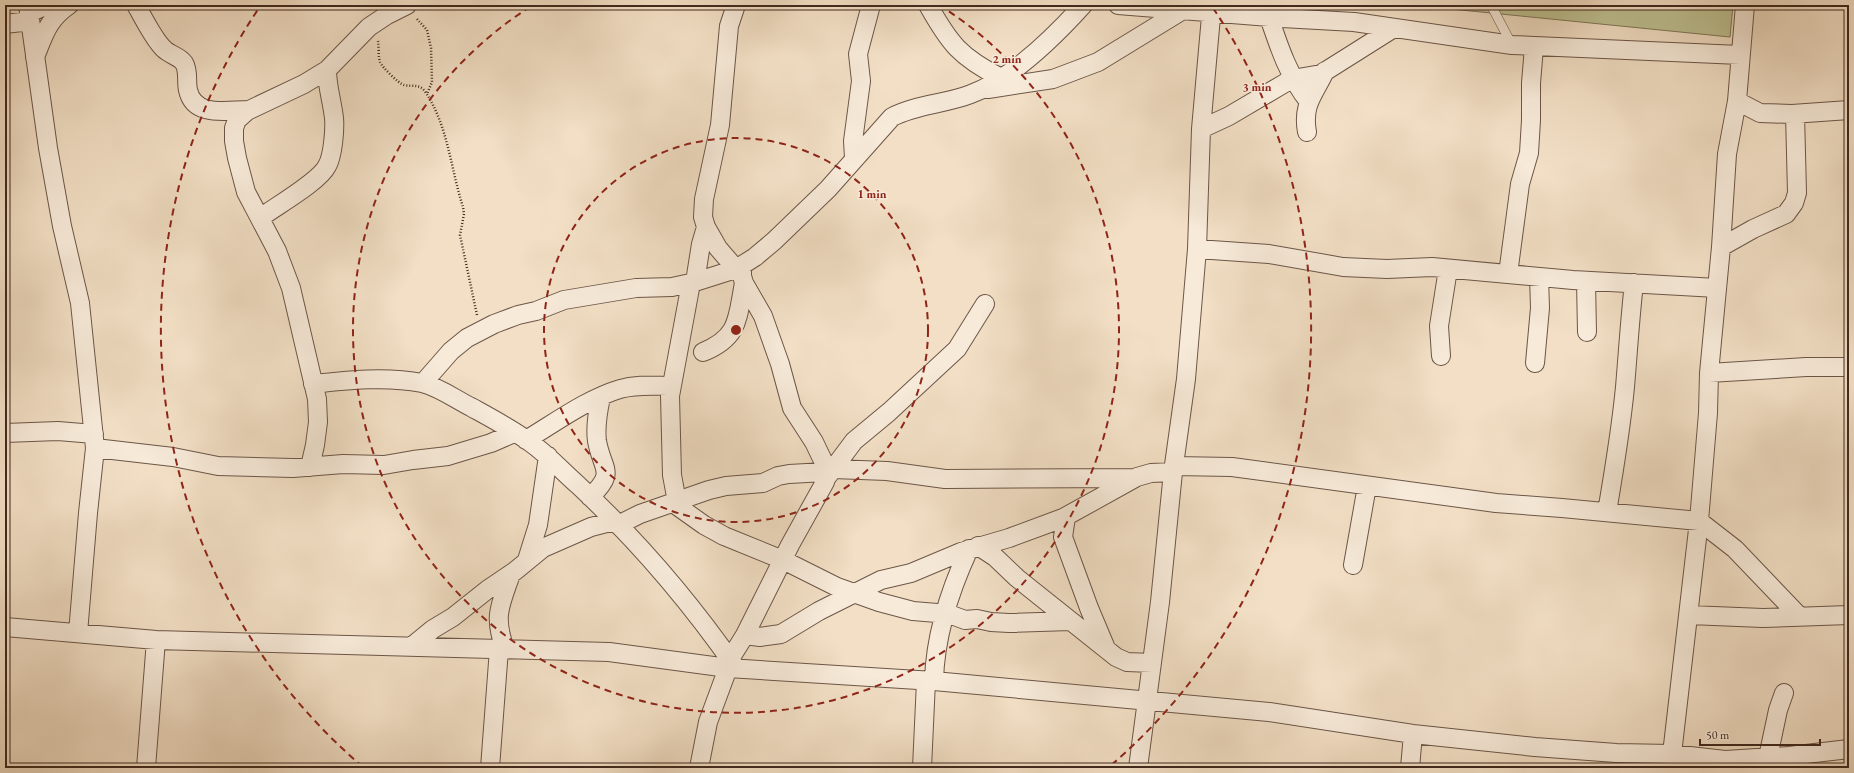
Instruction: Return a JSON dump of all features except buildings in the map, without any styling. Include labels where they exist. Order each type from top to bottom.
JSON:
[{"type":"street","points":[[5,24],[47,5]]},
{"type":"street","points":[[35,58],[49,24],[59,12],[69,5]]},
{"type":"street","points":[[136,5],[164,49],[179,58],[184,64],[190,98],[196,104],[204,110],[248,110]]},
{"type":"street","points":[[736,5],[729,26],[719,132],[704,199],[703,218],[718,248],[741,273],[763,316],[780,364],[792,408],[820,453],[828,473]]},
{"type":"street","points":[[854,158],[853,141],[861,81],[858,54],[871,5]]},
{"type":"street","points":[[928,5],[945,34],[958,50],[968,59],[1001,78]]},
{"type":"street","points":[[702,352],[714,348],[726,340],[733,330],[738,317],[741,273],[755,257],[774,241],[828,189],[892,117],[904,111],[971,95],[1001,78],[1059,31],[1083,5]]},
{"type":"street","points":[[1118,5],[1183,10],[1211,8],[1269,17],[1354,22],[1534,47],[1740,55]]},
{"type":"street","points":[[1672,761],[1699,521],[1708,413],[1709,373],[1721,247],[1727,154],[1737,101],[1744,5]]},
{"type":"street","points":[[1138,768],[1160,602],[1173,469],[1186,379],[1197,249],[1201,129],[1211,8]]},
{"type":"street","points":[[310,467],[318,422],[317,400],[291,288],[277,251],[246,192],[234,141],[234,128],[237,120],[248,110],[304,84],[327,70],[376,16],[411,10]]},
{"type":"street","points":[[979,90],[1053,79],[1098,62],[1183,10]]},
{"type":"street","points":[[29,13],[62,226],[80,303],[94,441],[78,633]]},
{"type":"street","points":[[1269,17],[1284,60],[1298,89],[1309,102]]},
{"type":"street","points":[[1201,129],[1229,116],[1285,83],[1321,74],[1394,28]]},
{"type":"street","points":[[1508,274],[1520,184],[1529,153],[1531,83],[1534,47]]},
{"type":"street","points":[[260,218],[318,178],[327,166],[331,157],[334,120],[327,81],[327,70]]},
{"type":"street","points":[[1307,132],[1305,114],[1309,102],[1325,71]]},
{"type":"street","points":[[1737,101],[1760,113],[1795,114],[1849,110]]},
{"type":"street","points":[[1721,247],[1753,229],[1786,214],[1794,203],[1797,193],[1795,114]]},
{"type":"street","points":[[706,226],[670,396],[672,475],[675,503],[704,525],[724,536],[783,560],[854,594],[913,611],[946,614],[965,620],[977,619],[990,622],[1071,621]]},
{"type":"street","points":[[1197,249],[1269,254],[1343,267],[1448,268],[1586,281],[1717,288]]},
{"type":"street","points":[[1441,356],[1439,326],[1448,268]]},
{"type":"street","points":[[423,383],[451,351],[467,338],[481,330],[518,315],[536,311],[564,300],[615,291],[672,287],[741,273]]},
{"type":"street","points":[[1535,363],[1540,308],[1539,277]]},
{"type":"street","points":[[1586,281],[1587,332]]},
{"type":"street","points":[[1607,512],[1616,461],[1625,388],[1629,326],[1634,283]]},
{"type":"street","points":[[699,768],[708,722],[745,635],[828,473],[854,441],[889,412],[957,349],[986,304]]},
{"type":"street","points":[[1709,373],[1806,367],[1849,367]]},
{"type":"street","points":[[313,384],[341,381],[390,380],[423,383],[458,400],[520,436],[548,456],[616,523],[685,599],[732,665]]},
{"type":"street","points":[[5,433],[58,431],[94,441],[218,466],[310,467],[343,464],[384,465],[448,456],[520,436],[621,389],[647,385],[672,386]]},
{"type":"street","points":[[590,497],[604,481],[606,474],[597,441],[597,420],[601,397]]},
{"type":"street","points":[[527,560],[538,525],[548,456]]},
{"type":"street","points":[[745,635],[760,637],[781,634],[819,611],[881,580],[911,573],[973,548],[1009,538],[1066,516],[1134,478],[1173,469],[1232,467],[1496,503],[1699,521],[1735,549],[1800,617]]},
{"type":"street","points":[[411,647],[433,629],[453,617],[487,590],[511,574],[543,548],[566,537],[616,523],[726,486],[763,482],[778,476],[789,474],[887,471],[945,479],[1134,478]]},
{"type":"street","points":[[1353,566],[1367,486]]},
{"type":"street","points":[[1066,516],[1063,537],[1089,608],[1105,646]]},
{"type":"street","points":[[973,548],[996,557],[1017,578],[1105,646],[1116,657],[1127,662],[1152,663]]},
{"type":"street","points":[[922,768],[930,681],[939,639],[958,573],[973,548]]},
{"type":"street","points":[[490,768],[502,649],[498,626],[498,614],[511,574]]},
{"type":"street","points":[[1689,615],[1763,618],[1849,615]]},
{"type":"street","points":[[5,627],[156,640],[609,652],[732,665],[930,681],[1269,712],[1413,734],[1535,747],[1616,753],[1672,761],[1725,760],[1741,763],[1768,757],[1849,749]]},
{"type":"street","points":[[146,768],[156,640]]},
{"type":"street","points":[[1768,757],[1778,710],[1784,693]]},
{"type":"street","points":[[1410,768],[1413,734]]},
{"type":"lane","points":[[1491,5],[1512,45]]},
{"type":"path","points":[[411,10],[429,35],[432,82],[427,94]]},
{"type":"path","points":[[376,16],[379,56],[383,66],[400,83],[404,85],[418,86],[427,94],[441,126],[463,206],[464,214],[460,235],[481,330]]},
{"type":"green space","points":[[1411,5],[1733,5],[1730,37]]}]
